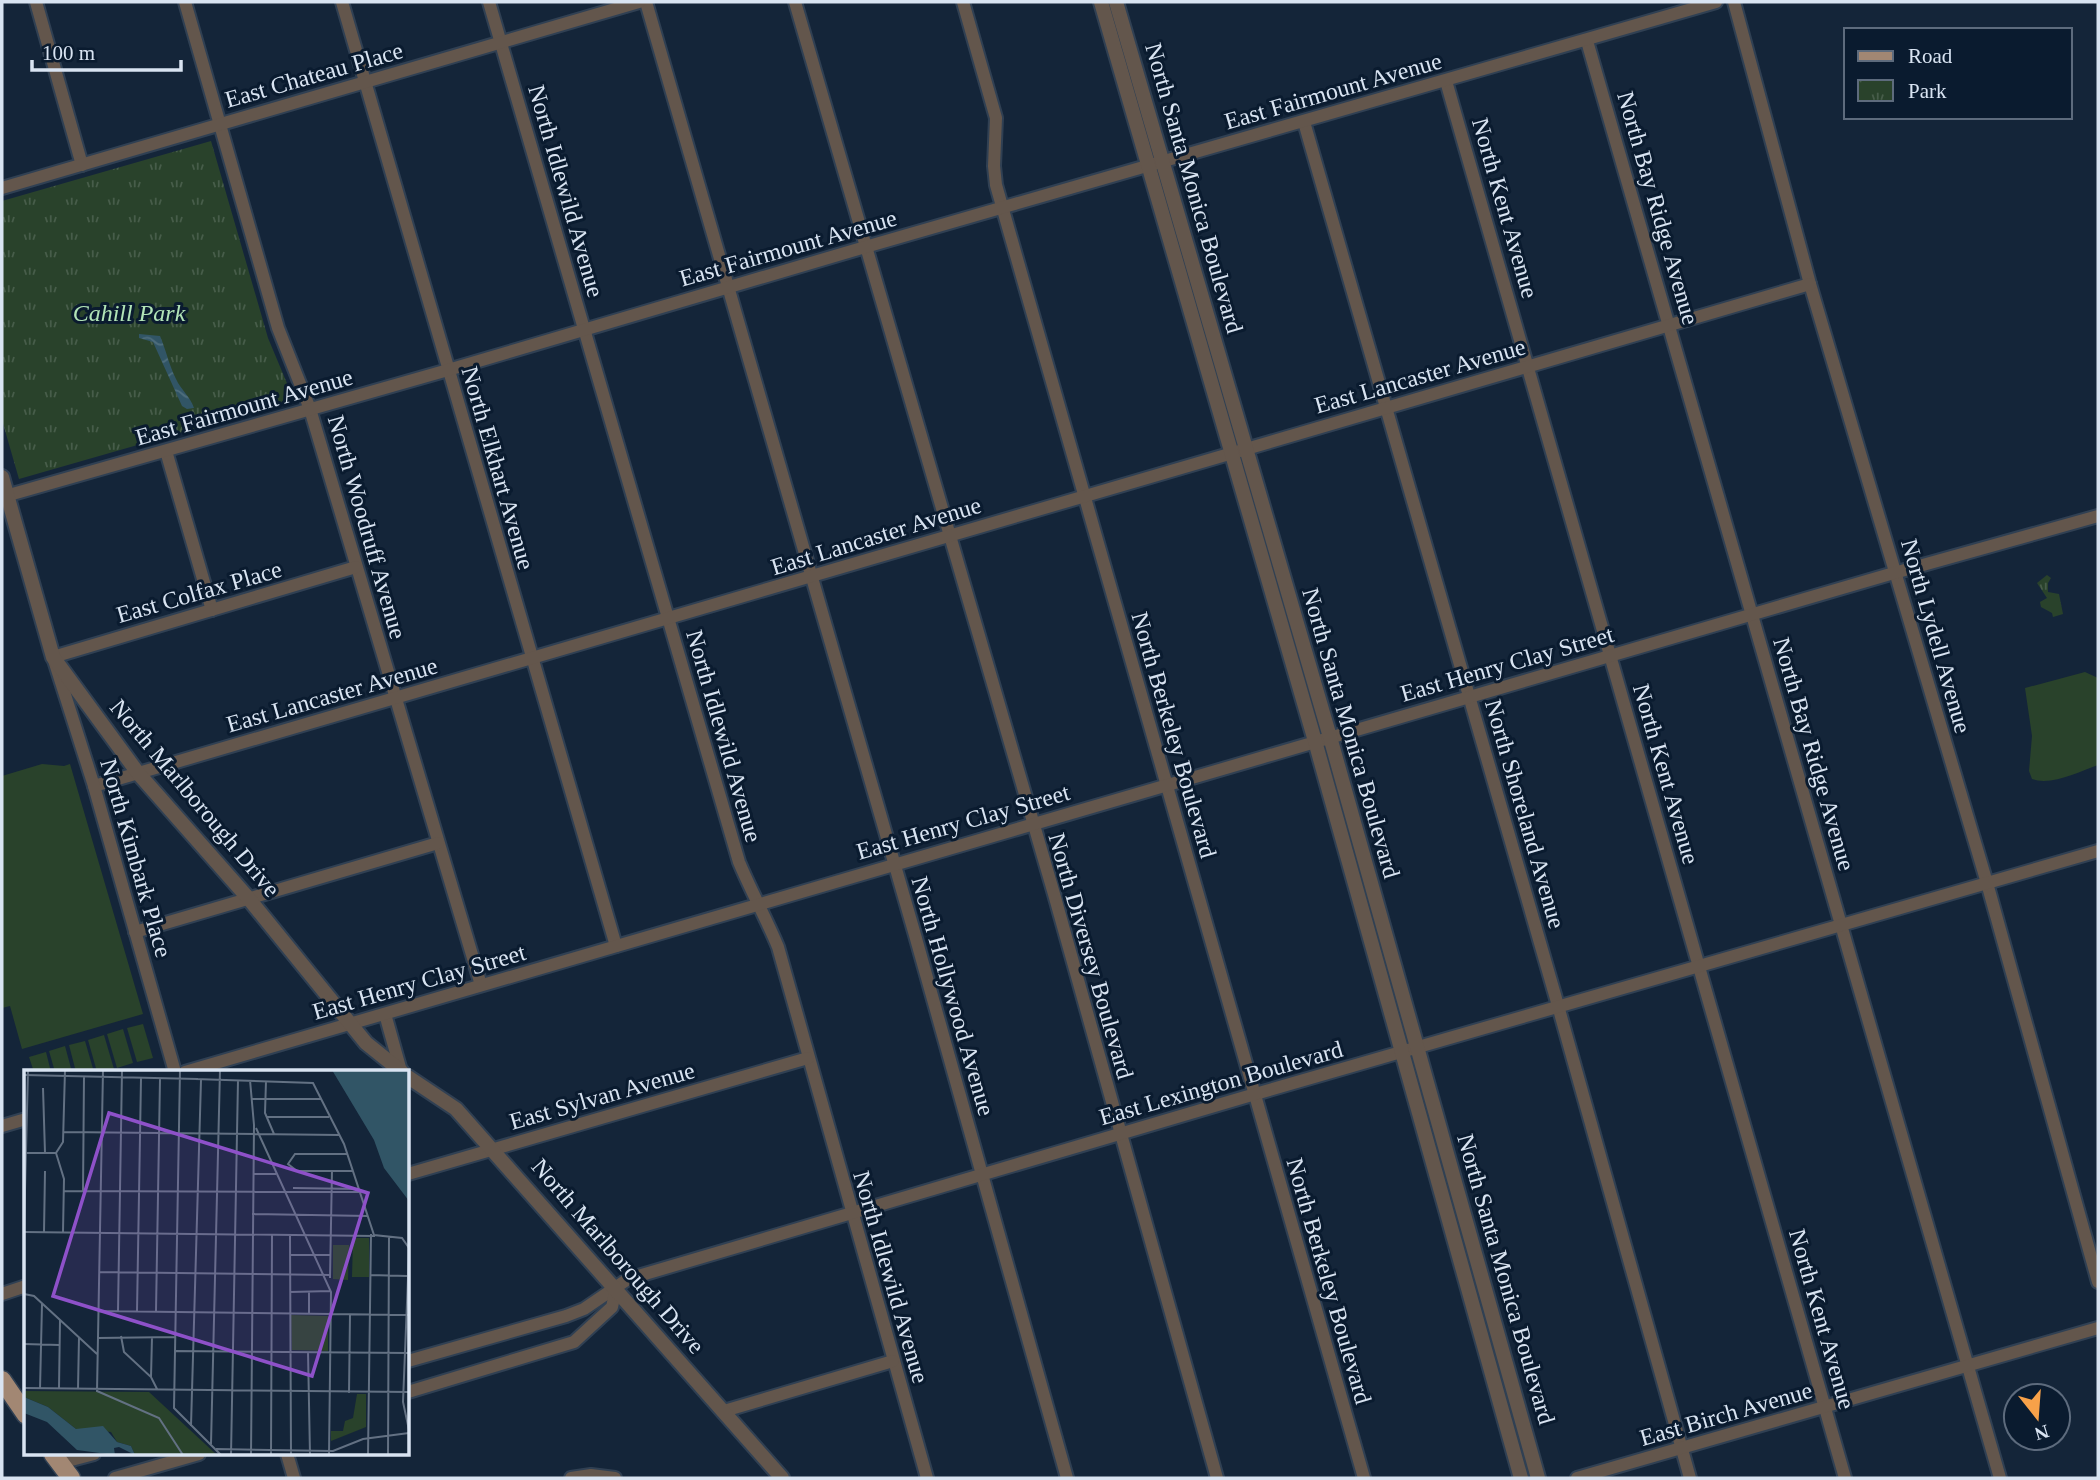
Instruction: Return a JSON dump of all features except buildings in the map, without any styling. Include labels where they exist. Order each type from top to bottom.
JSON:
[{"type":"main road","points":[[2,1380],[24,1412]]},
{"type":"main road","points":[[57,1459],[71,1478]]},
{"type":"street","points":[[36,2],[82,165]]},
{"type":"street","name":"North Woodruff Avenue","points":[[186,2],[278,328],[310,409],[481,985]]},
{"type":"street","name":"North Elkhart Avenue","points":[[342,2],[616,946]]},
{"type":"street","name":"North Idlewild Avenue","points":[[489,2],[739,862],[778,947],[927,1478]]},
{"type":"street","name":"East Chateau Place","points":[[2,188],[639,2]]},
{"type":"street","name":"North Hollywood Avenue","points":[[646,2],[1067,1478]]},
{"type":"street","name":"North Diversey Boulevard","points":[[795,2],[1217,1478]]},
{"type":"street","name":"North Berkeley Boulevard","points":[[963,2],[996,118],[993,166],[1002,208],[1364,1478]]},
{"type":"street","name":"North Santa Monica Boulevard","points":[[1101,2],[1231,452],[1417,1048],[1538,1478]]},
{"type":"street","name":"North Santa Monica Boulevard","points":[[1116,2],[1246,449],[1401,1053],[1521,1478]]},
{"type":"street","name":"East Fairmount Avenue","points":[[4,496],[1716,2]]},
{"type":"street","name":"North Lydell Avenue","points":[[1734,2],[1810,284],[1987,883],[2098,1282]]},
{"type":"street","name":"North Bay Ridge Avenue","points":[[1587,41],[2000,1478]]},
{"type":"street","name":"North Kent Avenue","points":[[1446,81],[1845,1478]]},
{"type":"street","name":"North Shoreland Avenue","points":[[1304,122],[1558,1006],[1690,1478]]},
{"type":"street","name":"East Lancaster Avenue","points":[[94,786],[1810,284]]},
{"type":"street","points":[[166,451],[212,610]]},
{"type":"street","name":"North Marlborough Drive","points":[[2,477],[4,496],[53,657],[138,773],[249,899],[366,1043],[398,1070]]},
{"type":"street","name":"East Henry Clay Street","points":[[192,1070],[1896,572],[2098,516]]},
{"type":"street","name":"East Colfax Place","points":[[53,657],[356,567]]},
{"type":"street","name":"North Kimbark Place","points":[[53,657],[94,786],[174,1070]]},
{"type":"street","points":[[135,932],[438,843]]},
{"type":"street","name":"East Lexington Boulevard","points":[[410,1360],[566,1316],[584,1309],[628,1279],[1254,1094],[2098,851]]},
{"type":"street","points":[[385,1014],[402,1070]]},
{"type":"street","name":"East Sylvan Avenue","points":[[410,1173],[808,1058]]},
{"type":"street","name":"North Marlborough Drive","points":[[410,1079],[456,1109],[782,1478]]},
{"type":"street","points":[[2,1126],[24,1120]]},
{"type":"street","points":[[2,1294],[24,1287]]},
{"type":"street","points":[[410,1391],[574,1342],[611,1307],[615,1289]]},
{"type":"street","name":"East Birch Avenue","points":[[1577,1478],[2098,1328]]},
{"type":"street","points":[[724,1411],[893,1361]]},
{"type":"street","points":[[57,1459],[79,1456]]},
{"type":"street","points":[[115,1478],[192,1456]]},
{"type":"street","points":[[288,1456],[294,1478]]},
{"type":"street","points":[[571,1478],[591,1475],[615,1478]]},
{"type":"green space","name":"Cahill Park","points":[[211,141],[268,338],[294,400],[19,479],[2,420],[2,201]]},
{"type":"green space","points":[[2047,575],[2051,578],[2048,592],[2059,594],[2063,614],[2053,617],[2052,613],[2041,607],[2040,602],[2047,598],[2037,583]]},
{"type":"green space","points":[[2085,672],[2098,678],[2098,765],[2048,781],[2032,779],[2029,771],[2032,736],[2025,688]]},
{"type":"green space","points":[[42,764],[70,764],[143,1014],[22,1049],[10,1006],[2,1008],[2,776]]},
{"type":"green space","points":[[143,1024],[153,1058],[137,1062],[127,1028]]},
{"type":"green space","points":[[123,1029],[133,1063],[117,1068],[107,1034]]},
{"type":"green space","points":[[104,1035],[114,1069],[96,1070],[88,1040]]},
{"type":"green space","points":[[85,1041],[93,1070],[75,1070],[69,1045]]},
{"type":"green space","points":[[65,1046],[71,1070],[54,1070],[49,1051]]},
{"type":"green space","points":[[46,1052],[50,1070],[33,1070],[29,1057]]},
{"type":"water","points":[[139,334],[160,336],[176,379],[194,408],[187,409],[182,406],[153,342],[139,338]]}]
